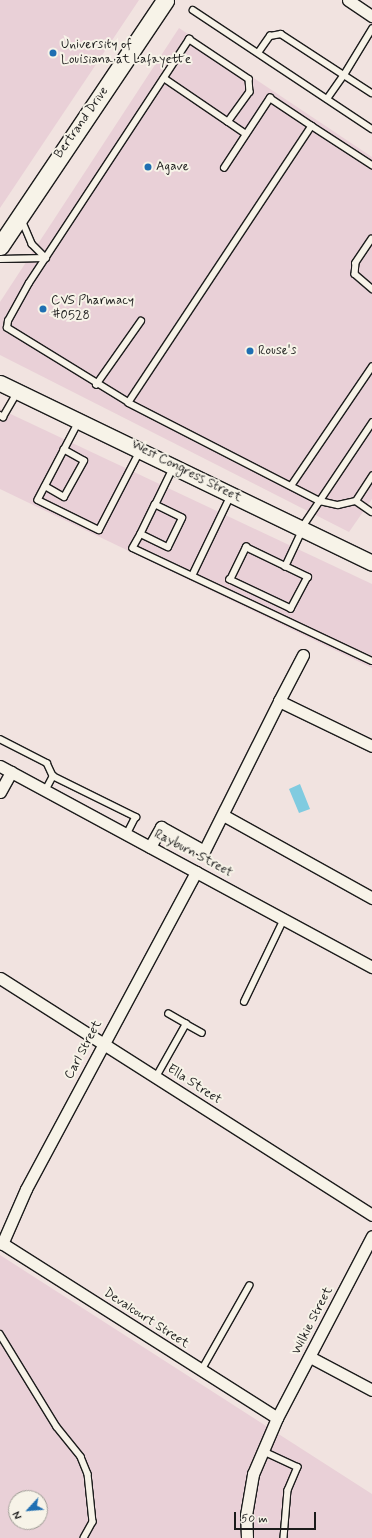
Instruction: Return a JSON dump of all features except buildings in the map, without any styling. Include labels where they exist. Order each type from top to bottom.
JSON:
[{"type":"main road","name":"Bertrand Drive","points":[[0,246],[165,0]]},
{"type":"main road","name":"West Congress Street","points":[[0,383],[80,420],[372,563]]},
{"type":"street","points":[[348,0],[372,16]]},
{"type":"street","points":[[150,847],[161,827],[204,851],[303,655]]},
{"type":"street","points":[[279,701],[372,746]]},
{"type":"street","name":"Rayburn Street","points":[[0,766],[372,967]]},
{"type":"street","points":[[0,792],[11,772]]},
{"type":"street","points":[[223,815],[372,898]]},
{"type":"street","name":"Carl Street","points":[[1,1243],[26,1189],[196,872]]},
{"type":"street","name":"Ella Street","points":[[0,978],[372,1215]]},
{"type":"street","name":"Wilkie Street","points":[[247,1538],[246,1515],[253,1474],[277,1418],[372,1236]]},
{"type":"street","name":"Devalcourt Street","points":[[1,1243],[277,1418]]},
{"type":"street","points":[[310,1357],[372,1390]]},
{"type":"lane","points":[[193,10],[372,129]]},
{"type":"lane","points":[[327,99],[344,75],[372,29]]},
{"type":"lane","points":[[258,53],[270,36],[280,34],[372,93]]},
{"type":"lane","points":[[228,122],[250,92],[248,80],[189,39],[46,258],[8,321],[8,328],[96,385],[320,501],[338,506],[356,501],[372,476]]},
{"type":"lane","points":[[164,78],[246,134]]},
{"type":"lane","points":[[224,168],[270,98],[372,165]]},
{"type":"lane","points":[[129,403],[312,126]]},
{"type":"lane","points":[[21,214],[32,244],[46,258]]},
{"type":"lane","points":[[372,239],[356,263],[355,274],[372,289]]},
{"type":"lane","points":[[0,259],[46,258]]},
{"type":"lane","points":[[96,385],[141,321]]},
{"type":"lane","points":[[291,486],[372,367]]},
{"type":"lane","points":[[0,424],[2,416],[18,391]]},
{"type":"lane","points":[[80,420],[38,500],[99,530],[140,450]]},
{"type":"lane","points":[[285,567],[302,529],[372,423]]},
{"type":"lane","points":[[45,486],[64,497],[84,461],[64,450]]},
{"type":"lane","points":[[174,466],[134,548],[372,661]]},
{"type":"lane","points":[[192,576],[231,495]]},
{"type":"lane","points":[[356,501],[371,510]]},
{"type":"lane","points":[[141,534],[168,547],[182,518],[155,506]]},
{"type":"lane","points":[[246,547],[285,567],[308,577],[291,609],[230,580],[246,547]]},
{"type":"lane","points":[[0,739],[47,763],[53,776],[136,817],[127,834]]},
{"type":"lane","points":[[45,790],[53,776]]},
{"type":"lane","points":[[244,1002],[284,919]]},
{"type":"lane","points":[[169,1014],[202,1033]]},
{"type":"lane","points":[[156,1077],[186,1024]]},
{"type":"lane","points":[[201,1371],[249,1286]]},
{"type":"lane","points":[[0,1334],[83,1463],[88,1474],[93,1522],[84,1538]]},
{"type":"lane","points":[[263,1451],[298,1468],[288,1490],[284,1538]]},
{"type":"shaded area","name":"University of Louisiana at Lafayette","points":[[0,0],[139,0],[0,208]]},
{"type":"shaded area","points":[[179,28],[372,157],[372,499],[349,532],[0,355],[0,302]]},
{"type":"shaded area","points":[[0,409],[372,584],[372,668],[0,489]]},
{"type":"shaded area","points":[[0,1255],[372,1494],[372,1538],[0,1538]]},
{"type":"water","points":[[300,784],[310,809],[299,813],[289,789]]},
{"type":"place","name":"University of Louisiana at Lafayette","points":[[53,53]]},
{"type":"place","name":"Agave","points":[[148,167]]},
{"type":"place","name":"CVS Pharmacy #0528","points":[[43,309]]},
{"type":"place","name":"Rouse's","points":[[250,351]]}]
